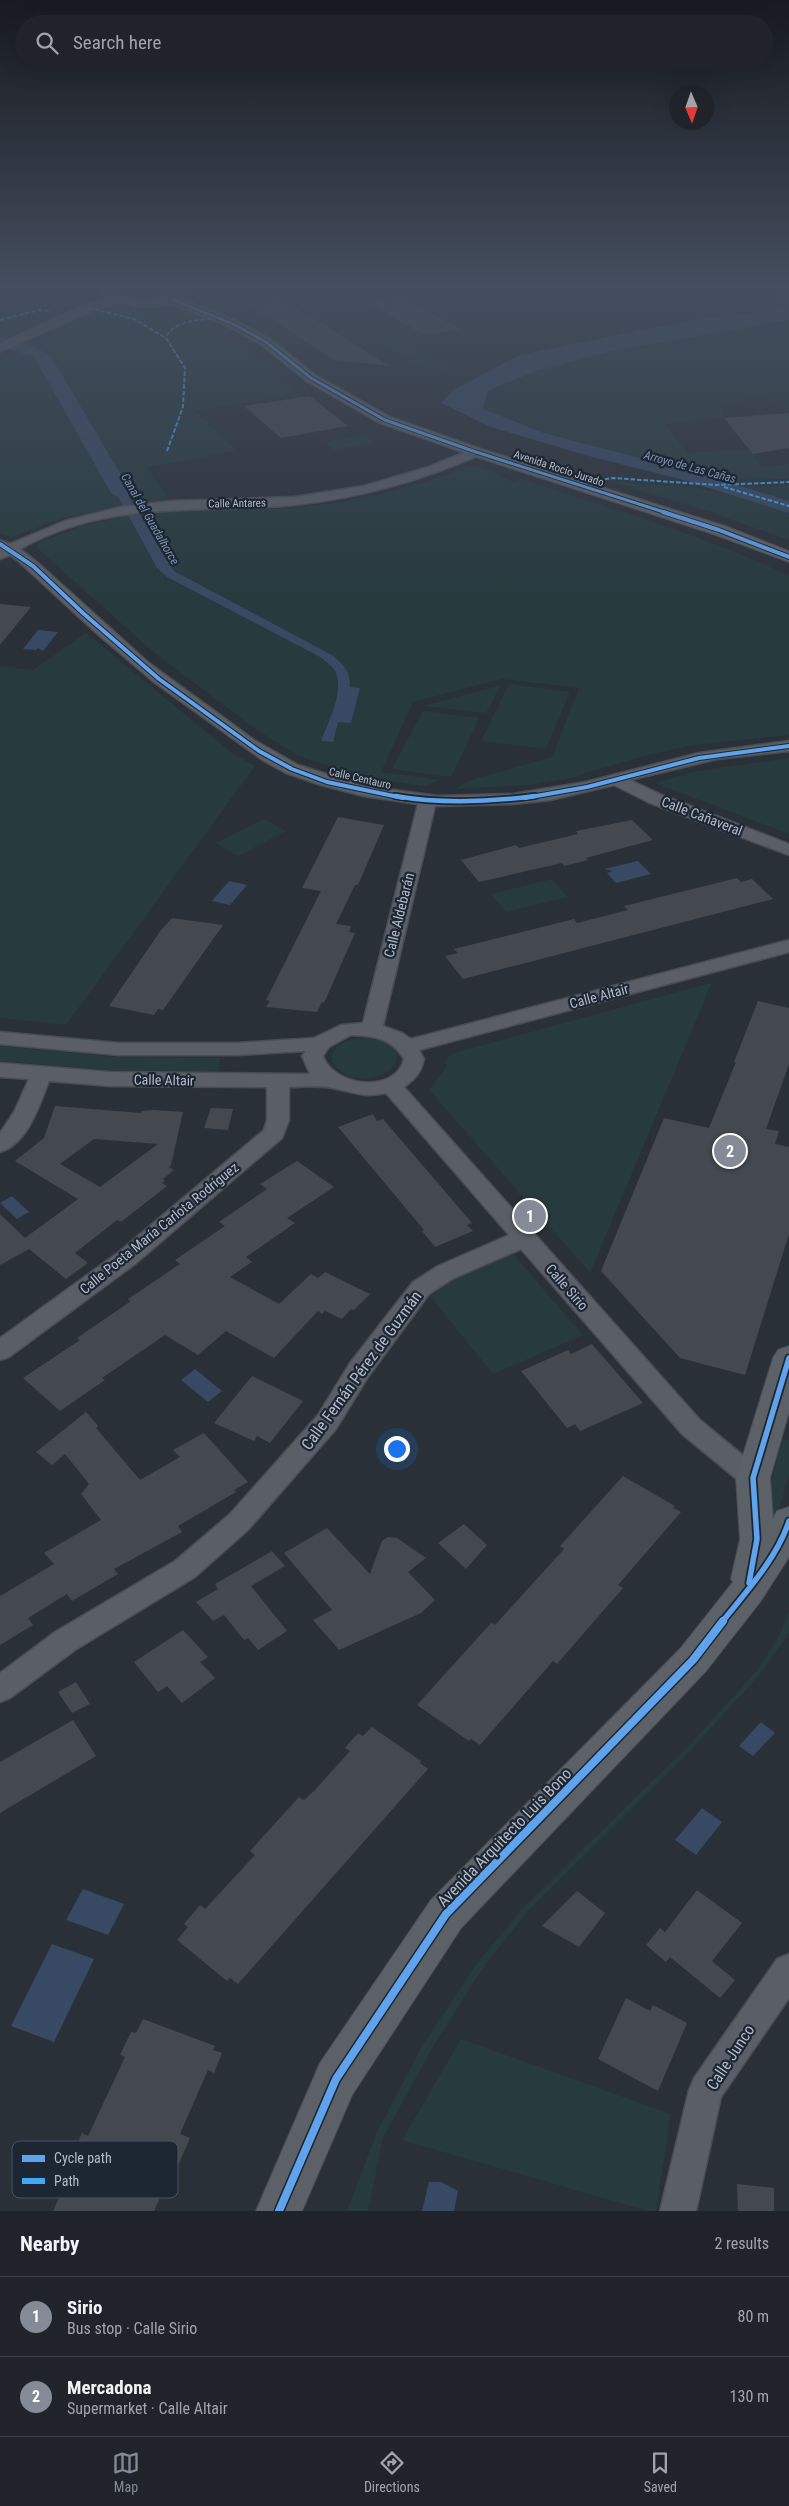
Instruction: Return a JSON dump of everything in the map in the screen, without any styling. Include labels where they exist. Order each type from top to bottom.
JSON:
[{"type":"main road","name":"Avenida Rocío Jurado","points":[[338,393],[385,420],[476,452],[719,530],[789,557]]},
{"type":"main road","name":"Avenida Arquitecto Luis Bono","points":[[747,1591],[757,1539],[753,1478],[789,1358]]},
{"type":"main road","name":"Avenida Arquitecto Luis Bono","points":[[279,2211],[336,2079],[446,1914],[693,1660],[747,1591],[784,1536],[789,1521]]},
{"type":"street","name":"Calle Antares","points":[[4,549],[57,528],[145,508],[196,504],[277,502],[331,496],[388,485],[415,477],[476,452]]},
{"type":"street","name":"Calle Centauro","points":[[4,549],[190,703],[253,746],[290,768],[336,785],[394,797],[428,800],[506,800],[540,797],[692,759],[768,747],[789,746]]},
{"type":"street","name":"Calle Cañaveral","points":[[616,779],[656,799],[789,850]]},
{"type":"street","name":"Calle Aldebarán","points":[[372,1030],[428,800]]},
{"type":"street","name":"Calle Altair","points":[[409,1046],[789,946]]},
{"type":"street","points":[[0,1038],[118,1049],[237,1049],[317,1044],[330,1036],[348,1029],[372,1030],[398,1037],[409,1046],[414,1059],[409,1074],[391,1086],[365,1089],[340,1086],[329,1081],[318,1072],[313,1058],[317,1044]]},
{"type":"street","name":"Calle Altair","points":[[0,1070],[110,1079],[329,1081]]},
{"type":"street","points":[[0,1145],[6,1141],[27,1108],[42,1073]]},
{"type":"street","name":"Calle Poeta María Carlota Rodríguez","points":[[0,1350],[134,1252],[274,1133],[278,1120],[278,1081]]},
{"type":"street","name":"Calle Sirio","points":[[391,1086],[691,1427],[753,1478]]},
{"type":"street","name":"Calle Fernán Pérez de Guzmán","points":[[0,1689],[65,1641],[185,1569],[240,1522],[327,1422],[359,1370],[421,1288],[446,1272],[524,1238]]},
{"type":"street","name":"Calle Junco","points":[[678,2211],[706,2090],[789,1970]]},
{"type":"green space","points":[[0,393],[54,393],[111,493],[118,497],[123,506],[62,518],[12,537],[0,533]]},
{"type":"green space","points":[[60,393],[300,393],[195,411],[237,451],[147,467],[169,500],[134,504]]},
{"type":"green space","points":[[486,393],[789,393],[789,404],[761,399],[741,399],[743,402],[719,401],[724,418],[665,424],[687,453],[749,449],[762,467],[789,464],[789,479],[721,480],[544,433],[483,409]]},
{"type":"green space","points":[[364,435],[374,442],[334,450],[325,442]]},
{"type":"green space","points":[[472,465],[499,474],[497,475],[514,482],[521,479],[657,523],[757,561],[789,576],[789,735],[694,745],[644,756],[566,779],[528,785],[454,789],[471,780],[552,757],[579,688],[501,679],[413,702],[381,772],[441,780],[424,786],[363,778],[297,755],[257,730],[151,650],[37,548],[38,543],[82,526],[128,516],[157,568],[167,577],[320,657],[332,667],[338,679],[337,697],[321,741],[332,742],[338,722],[360,688],[350,687],[332,655],[174,571],[140,514],[190,510],[273,509],[324,505],[399,490]]},
{"type":"green space","points":[[610,481],[697,488],[734,496],[785,511],[789,513],[789,540],[710,512]]},
{"type":"green space","points":[[789,485],[789,501],[743,487]]},
{"type":"green space","points":[[86,633],[232,753],[255,766],[66,1025],[0,1018],[0,666],[33,670]]},
{"type":"green space","points":[[509,684],[570,692],[546,749],[481,741]]},
{"type":"green space","points":[[501,685],[486,713],[424,706]]},
{"type":"green space","points":[[423,711],[479,718],[451,777],[392,769]]},
{"type":"green space","points":[[789,758],[789,834],[655,783],[697,771]]},
{"type":"green space","points":[[264,819],[286,831],[238,856],[216,843]]},
{"type":"green space","points":[[552,879],[568,897],[506,912],[491,894]]},
{"type":"green space","points":[[711,983],[590,1273],[429,1090],[446,1068],[447,1058],[454,1053]]},
{"type":"green space","points":[[358,1038],[376,1039],[392,1046],[397,1056],[393,1067],[373,1078],[359,1078],[347,1075],[337,1068],[332,1061],[333,1052],[341,1044]]},
{"type":"green space","points":[[0,1046],[116,1057],[220,1058],[218,1072],[111,1070],[0,1061]]},
{"type":"green space","points":[[513,1254],[583,1335],[493,1374],[430,1296],[458,1276]]},
{"type":"green space","points":[[782,1439],[789,1440],[789,1475],[775,1524],[769,1492]]},
{"type":"green space","points":[[789,1611],[789,1633],[761,1673],[693,1748],[527,1912],[482,1969],[431,2050],[383,2138],[368,2211],[347,2211],[377,2132],[422,2046],[475,1966],[522,1909],[689,1745],[757,1671],[779,1636]]},
{"type":"green space","points":[[461,2039],[671,2114],[656,2211],[648,2211],[402,2140]]},
{"type":"water","points":[[54,393],[73,393],[130,490],[128,495],[174,571],[332,655],[343,665],[349,677],[350,687],[360,688],[351,723],[338,722],[333,742],[321,741],[337,697],[338,679],[334,669],[320,657],[167,577],[157,568],[118,497],[111,493]]},
{"type":"water","points":[[450,393],[487,393],[483,409],[544,433],[701,474],[789,501],[789,513],[687,481],[589,456],[491,427],[441,403]]},
{"type":"water","points":[[38,630],[58,632],[43,651],[38,648],[36,650],[23,649]]},
{"type":"water","points":[[638,861],[651,874],[616,883],[607,873],[613,871],[604,869]]},
{"type":"water","points":[[229,881],[247,885],[230,905],[212,901]]},
{"type":"water","points":[[12,1196],[29,1212],[17,1219],[0,1203]]},
{"type":"water","points":[[195,1369],[222,1391],[208,1402],[181,1380]]},
{"type":"water","points":[[761,1722],[775,1733],[753,1756],[739,1746]]},
{"type":"water","points":[[702,1808],[722,1822],[696,1855],[675,1840]]},
{"type":"water","points":[[83,1889],[124,1904],[108,1935],[66,1920]]},
{"type":"water","points":[[52,1944],[94,1959],[54,2042],[11,2026]]},
{"type":"water","points":[[429,2182],[441,2182],[458,2191],[454,2211],[422,2211]]},
{"type":"building","points":[[310,396],[348,426],[281,438],[244,406]]},
{"type":"building","points":[[789,413],[789,448],[753,454],[724,418]]},
{"type":"building","points":[[0,604],[31,607],[0,645]]},
{"type":"building","points":[[338,817],[384,825],[358,885],[355,885],[336,924],[351,926],[349,932],[355,933],[324,1003],[322,1002],[317,1012],[266,1007],[270,1001],[266,1000],[321,891],[302,888]]},
{"type":"building","points":[[632,820],[653,840],[586,858],[588,860],[564,866],[562,863],[479,882],[461,860],[516,845],[519,848],[578,834],[576,831]]},
{"type":"building","points":[[737,878],[741,882],[752,879],[773,899],[463,979],[445,956],[458,953],[454,949],[574,919],[577,923],[628,910],[624,906]]},
{"type":"building","points":[[172,918],[223,925],[163,1010],[158,1009],[154,1015],[109,1006],[161,930]]},
{"type":"building","points":[[758,1001],[789,1008],[789,1064],[766,1129],[779,1131],[775,1144],[789,1147],[789,1234],[745,1375],[680,1358],[601,1271],[664,1118],[709,1128]]},
{"type":"building","points":[[55,1106],[141,1113],[142,1111],[154,1110],[183,1112],[169,1167],[174,1170],[163,1179],[165,1181],[162,1183],[167,1186],[121,1222],[117,1220],[75,1253],[88,1263],[66,1279],[29,1249],[0,1265],[0,1214],[25,1238],[78,1199],[15,1161],[44,1138]],"holes":[[[94,1139],[158,1144],[100,1187],[60,1164]]]},
{"type":"building","points":[[211,1108],[233,1109],[228,1130],[204,1128]]},
{"type":"building","points":[[373,1114],[377,1121],[383,1119],[472,1223],[467,1225],[473,1231],[435,1247],[422,1231],[424,1230],[338,1127]]},
{"type":"building","points":[[297,1161],[334,1187],[287,1218],[295,1223],[246,1257],[252,1262],[230,1277],[279,1304],[311,1274],[318,1278],[325,1272],[370,1294],[354,1310],[351,1309],[342,1319],[325,1311],[322,1314],[318,1311],[274,1358],[226,1331],[198,1355],[165,1335],[102,1378],[105,1380],[60,1411],[23,1378],[80,1340],[77,1338],[131,1301],[128,1299],[180,1264],[175,1260],[225,1226],[219,1222],[267,1189],[260,1184]]},
{"type":"building","points":[[592,1344],[643,1403],[580,1431],[575,1424],[567,1428],[521,1371],[568,1350],[571,1354]]},
{"type":"building","points":[[252,1376],[303,1401],[270,1443],[257,1436],[254,1441],[214,1423]]},
{"type":"building","points":[[86,1412],[98,1426],[96,1428],[140,1480],[180,1457],[173,1450],[204,1433],[248,1482],[234,1490],[236,1492],[178,1526],[182,1532],[114,1569],[118,1574],[72,1601],[67,1594],[28,1618],[33,1625],[0,1645],[0,1596],[54,1564],[44,1553],[101,1520],[81,1494],[89,1484],[65,1454],[52,1465],[36,1452]]},
{"type":"building","points":[[623,1476],[675,1506],[673,1508],[681,1512],[618,1585],[623,1588],[557,1664],[553,1661],[480,1745],[471,1739],[469,1741],[417,1705],[491,1623],[495,1625],[564,1549],[560,1546]]},
{"type":"building","points":[[464,1524],[487,1545],[466,1569],[438,1543]]},
{"type":"building","points":[[327,1528],[370,1574],[382,1541],[388,1537],[397,1538],[426,1558],[408,1572],[435,1600],[421,1613],[339,1650],[313,1620],[332,1610],[284,1553]]},
{"type":"building","points":[[272,1551],[285,1566],[251,1586],[287,1631],[258,1650],[248,1638],[244,1640],[224,1615],[213,1621],[196,1602],[218,1589],[215,1584]]},
{"type":"building","points":[[183,1630],[208,1657],[200,1662],[215,1678],[182,1703],[167,1686],[158,1692],[134,1662]]},
{"type":"building","points":[[76,1682],[90,1704],[72,1713],[58,1692]]},
{"type":"building","points":[[73,1720],[96,1756],[0,1813],[0,1762]]},
{"type":"building","points":[[372,1727],[421,1761],[420,1763],[428,1769],[238,1984],[230,1978],[227,1981],[177,1940],[188,1927],[184,1924],[200,1905],[205,1909],[255,1855],[250,1851],[299,1797],[304,1800],[315,1790],[350,1751],[345,1748],[358,1733],[363,1736]]},
{"type":"building","points":[[697,1890],[742,1923],[712,1961],[735,1980],[720,1998],[670,1957],[666,1962],[646,1945],[660,1928],[665,1932]]},
{"type":"building","points":[[577,1891],[605,1913],[579,1947],[542,1926]]},
{"type":"building","points":[[626,1998],[650,2011],[653,2005],[687,2023],[658,2091],[598,2059]]},
{"type":"building","points":[[143,2019],[215,2046],[213,2050],[222,2053],[214,2073],[208,2070],[180,2134],[190,2138],[178,2165],[178,2141],[78,2141],[82,2133],[88,2136],[125,2057],[120,2055],[131,2032],[136,2033]]},
{"type":"building","points":[[737,2184],[774,2188],[774,2211],[738,2211]]},
{"type":"building","points":[[59,2198],[160,2198],[154,2211],[53,2211]]},
{"type":"marked path","points":[[167,451],[183,407],[184,393]]},
{"type":"marked path","points":[[579,483],[613,478],[716,485],[789,482]]},
{"type":"marked path","points":[[724,487],[789,506]]},
{"type":"cycle path","points":[[338,393],[385,420],[476,452],[719,530],[789,557]]},
{"type":"cycle path","points":[[0,544],[22,557],[44,575],[84,614],[159,679],[191,703],[270,758],[292,769],[327,782],[364,791],[438,801],[513,799],[587,787],[646,770],[735,751],[789,746]]},
{"type":"cycle path","points":[[749,1583],[757,1539],[753,1478],[789,1358]]},
{"type":"cycle path","points":[[279,2211],[336,2079],[446,1914],[693,1660],[747,1591],[784,1536],[789,1521]]},
{"type":"place","name":"Mercadona","points":[[730,1151]]},
{"type":"place","name":"Sirio","points":[[530,1216]]},
{"type":"water label","name":"Arroyo de Las Cañas","points":[[690,467]]},
{"type":"water label","name":"Canal del Guadalhorce","points":[[150,519]]}]
